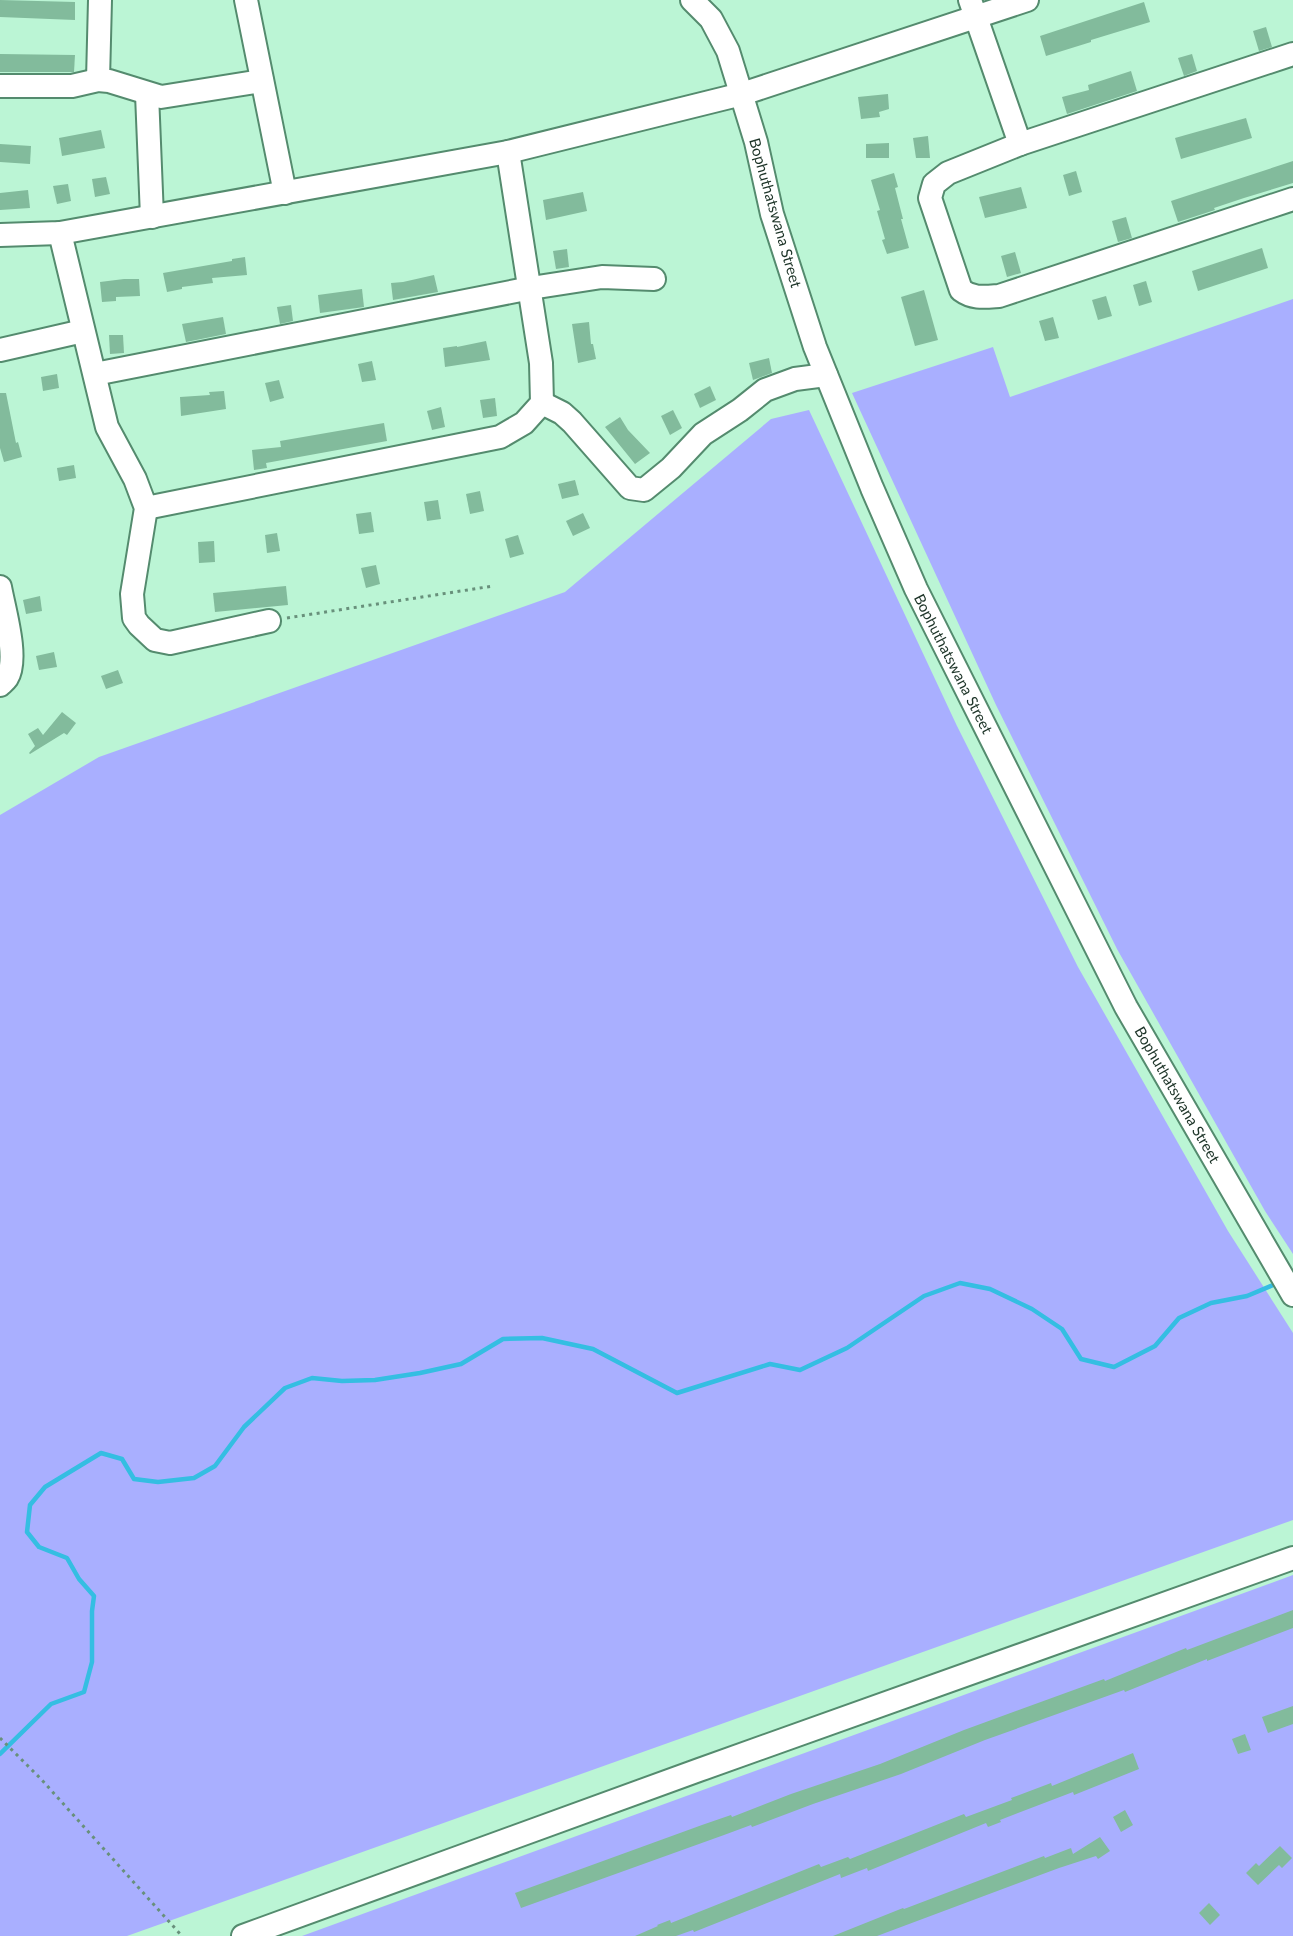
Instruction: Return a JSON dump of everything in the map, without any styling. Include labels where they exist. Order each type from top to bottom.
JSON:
[{"type":"street","points":[[98,80],[100,0]]},
{"type":"street","points":[[246,0],[285,193]]},
{"type":"street","name":"Bophuthatswana Street","points":[[692,0],[713,10],[742,94],[756,142],[772,214],[815,347],[916,589],[1126,1007],[1293,1295]]},
{"type":"street","points":[[0,235],[60,233],[508,152],[742,94],[972,9],[1027,0]]},
{"type":"street","points":[[972,9],[1020,144]]},
{"type":"street","points":[[1293,54],[1020,144],[948,173],[931,188],[930,198],[962,290],[969,296],[981,298],[999,296],[1293,199]]},
{"type":"street","points":[[0,86],[72,86],[98,80],[118,83],[161,97],[262,81]]},
{"type":"street","points":[[147,94],[152,217]]},
{"type":"street","points":[[146,508],[500,437],[524,423],[542,403],[541,363],[508,152]]},
{"type":"street","points":[[60,233],[107,427],[140,489],[146,508],[132,594],[134,618],[155,640],[170,643],[269,621]]},
{"type":"street","points":[[95,374],[531,288],[602,277],[654,279]]},
{"type":"street","points":[[0,350],[83,332]]},
{"type":"street","points":[[542,403],[562,413],[572,422],[630,488],[644,490],[671,468],[703,434],[740,410],[765,390],[795,379],[826,375]]},
{"type":"street","points":[[0,587],[12,663],[7,678],[0,685]]},
{"type":"street","points":[[243,1936],[654,1786],[1293,1558]]},
{"type":"path","points":[[269,621],[493,586]]},
{"type":"path","points":[[0,1738],[41,1779],[182,1936]]},
{"type":"shaded area","points":[[1293,299],[1293,1254],[1265,1211],[1117,949],[996,705],[852,393],[993,347],[1010,397]]},
{"type":"shaded area","points":[[809,410],[957,726],[1078,967],[1228,1231],[1293,1333],[1293,1520],[127,1936],[0,1936],[0,815],[99,757],[565,592],[771,419]]},
{"type":"shaded area","points":[[1293,1575],[1293,1936],[302,1936]]},
{"type":"building","points":[[0,0],[75,2],[75,20],[0,17]]},
{"type":"building","points":[[1144,2],[1150,22],[1046,56],[1040,36]]},
{"type":"building","points":[[1266,27],[1272,47],[1259,51],[1253,31]]},
{"type":"building","points":[[0,54],[75,55],[74,72],[0,72]]},
{"type":"building","points":[[1192,54],[1197,71],[1184,76],[1178,58]]},
{"type":"building","points":[[1131,71],[1137,91],[1067,114],[1062,97],[1089,90],[1088,85]]},
{"type":"building","points":[[888,94],[889,109],[879,112],[880,117],[861,119],[858,97]]},
{"type":"building","points":[[1246,118],[1252,138],[1181,159],[1175,138]]},
{"type":"building","points":[[101,130],[105,148],[62,156],[59,138]]},
{"type":"building","points":[[928,136],[930,158],[916,158],[913,138]]},
{"type":"building","points":[[889,143],[889,158],[866,158],[866,144]]},
{"type":"building","points":[[0,144],[31,146],[30,164],[0,162]]},
{"type":"building","points":[[1293,161],[1293,183],[1178,222],[1171,201]]},
{"type":"building","points":[[1076,171],[1082,192],[1069,196],[1063,175]]},
{"type":"building","points":[[894,173],[898,187],[895,188],[903,219],[901,219],[909,248],[887,254],[877,211],[880,210],[871,180]]},
{"type":"building","points":[[106,177],[110,194],[95,197],[92,179]]},
{"type":"building","points":[[68,184],[71,201],[57,204],[53,186]]},
{"type":"building","points":[[1021,187],[1027,208],[985,218],[979,197]]},
{"type":"building","points":[[28,190],[30,208],[0,210],[0,193]]},
{"type":"building","points":[[583,192],[587,211],[546,220],[543,200]]},
{"type":"building","points":[[1126,217],[1132,238],[1118,242],[1112,221]]},
{"type":"building","points":[[1262,248],[1268,268],[1198,291],[1192,271]]},
{"type":"building","points":[[567,249],[569,267],[556,269],[553,251]]},
{"type":"building","points":[[1015,252],[1021,273],[1007,277],[1001,256]]},
{"type":"building","points":[[245,257],[247,275],[212,278],[213,283],[182,287],[182,289],[167,292],[163,273]]},
{"type":"building","points":[[434,275],[438,292],[393,300],[391,283]]},
{"type":"building","points":[[139,279],[140,296],[116,297],[116,301],[102,302],[100,282]]},
{"type":"building","points":[[1146,281],[1152,302],[1139,306],[1133,285]]},
{"type":"building","points":[[362,289],[364,307],[320,313],[318,295]]},
{"type":"building","points":[[924,290],[938,340],[915,346],[901,297]]},
{"type":"building","points":[[1106,296],[1112,316],[1098,320],[1092,300]]},
{"type":"building","points":[[291,305],[293,321],[280,324],[277,307]]},
{"type":"building","points":[[223,317],[226,334],[186,342],[182,324]]},
{"type":"building","points":[[1053,317],[1059,338],[1045,341],[1039,321]]},
{"type":"building","points":[[589,322],[591,344],[593,344],[596,359],[578,363],[572,324]]},
{"type":"building","points":[[109,335],[123,335],[124,353],[110,354]]},
{"type":"building","points":[[486,341],[490,360],[445,367],[443,348]]},
{"type":"building","points":[[769,358],[772,373],[753,380],[749,363]]},
{"type":"building","points":[[372,361],[376,380],[362,382],[358,364]]},
{"type":"building","points":[[57,374],[59,388],[43,391],[41,377]]},
{"type":"building","points":[[279,380],[284,398],[270,402],[265,383]]},
{"type":"building","points":[[710,386],[716,400],[700,408],[694,394]]},
{"type":"building","points":[[224,391],[226,409],[181,416],[180,397],[210,395],[209,392]]},
{"type":"building","points":[[0,393],[6,393],[16,443],[18,442],[22,457],[4,462],[0,448]]},
{"type":"building","points":[[495,398],[497,416],[483,418],[480,400]]},
{"type":"building","points":[[441,407],[445,427],[432,430],[427,411]]},
{"type":"building","points":[[673,410],[682,428],[670,435],[661,416]]},
{"type":"building","points":[[620,417],[628,430],[650,453],[635,464],[605,427]]},
{"type":"building","points":[[384,423],[387,441],[266,463],[267,468],[254,470],[252,450],[281,447],[280,441]]},
{"type":"building","points":[[74,465],[76,478],[59,481],[57,468]]},
{"type":"building","points":[[575,480],[579,495],[562,499],[558,484]]},
{"type":"building","points":[[480,491],[484,511],[470,514],[466,494]]},
{"type":"building","points":[[438,500],[441,519],[427,521],[424,502]]},
{"type":"building","points":[[371,512],[374,532],[359,534],[356,514]]},
{"type":"building","points":[[583,513],[590,528],[573,536],[566,521]]},
{"type":"building","points":[[277,533],[280,551],[267,553],[265,535]]},
{"type":"building","points":[[518,535],[524,554],[510,558],[505,539]]},
{"type":"building","points":[[214,541],[215,562],[199,563],[198,542]]},
{"type":"building","points":[[376,565],[380,584],[366,588],[361,568]]},
{"type":"building","points":[[286,586],[288,605],[215,612],[213,593]]},
{"type":"building","points":[[40,596],[42,611],[26,614],[23,600]]},
{"type":"building","points":[[54,652],[57,667],[39,670],[36,656]]},
{"type":"building","points":[[118,670],[123,683],[106,689],[101,676]]},
{"type":"building","points":[[62,712],[76,723],[67,735],[64,733],[30,754],[35,746],[28,734],[38,728],[43,735]]},
{"type":"building","points":[[1293,1610],[1293,1628],[1125,1692],[1124,1690],[985,1740],[901,1774],[521,1908],[515,1893],[702,1825],[731,1815],[732,1817],[880,1764],[964,1730],[1104,1679],[1105,1681],[1186,1648],[1187,1650]]},
{"type":"building","points":[[1293,1706],[1293,1724],[1268,1733],[1262,1717]]},
{"type":"building","points":[[1245,1734],[1251,1750],[1238,1754],[1232,1739]]},
{"type":"building","points":[[1133,1753],[1139,1769],[1074,1795],[1073,1792],[1000,1820],[1001,1822],[988,1827],[986,1823],[868,1871],[867,1868],[841,1878],[840,1874],[694,1932],[693,1930],[676,1936],[635,1936],[657,1925],[670,1920],[671,1923],[819,1864],[821,1867],[848,1857],[850,1859],[964,1814],[966,1817],[1051,1783],[1052,1786]]},
{"type":"building","points":[[1125,1810],[1133,1825],[1121,1832],[1113,1817]]},
{"type":"building","points":[[1100,1837],[1110,1851],[1098,1859],[1096,1856],[1059,1868],[877,1936],[833,1936],[1044,1856],[1045,1858],[1071,1848],[1073,1854]]},
{"type":"building","points":[[1280,1846],[1292,1858],[1282,1868],[1279,1865],[1258,1885],[1246,1873],[1256,1863],[1259,1866]]},
{"type":"building","points":[[1209,1903],[1220,1915],[1210,1925],[1199,1913]]},
{"type":"waterway","points":[[0,1754],[51,1704],[84,1692],[92,1662],[94,1596],[79,1579],[67,1558],[39,1547],[27,1532],[30,1505],[45,1487],[101,1453],[122,1459],[134,1479],[158,1482],[194,1478],[215,1466],[244,1427],[285,1388],[312,1378],[342,1381],[375,1380],[461,1364],[503,1339],[542,1338],[593,1349],[677,1393],[770,1364],[800,1370],[847,1348],[924,1296],[960,1283],[990,1289],[1032,1309],[1062,1329],[1081,1359],[1114,1367],[1155,1346],[1179,1318],[1211,1303],[1247,1296],[1278,1283]]}]
